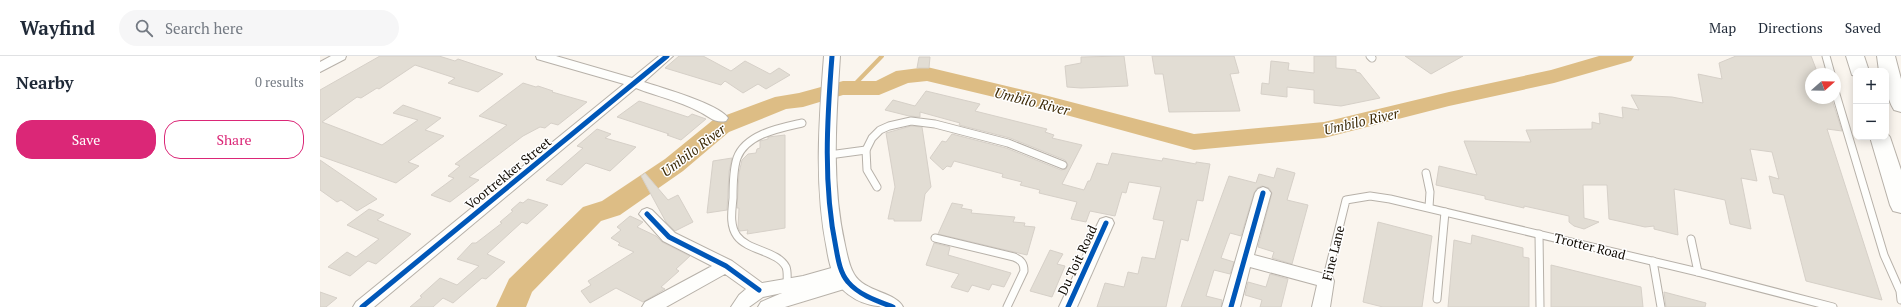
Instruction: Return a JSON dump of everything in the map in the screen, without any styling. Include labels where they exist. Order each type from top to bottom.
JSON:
[{"type":"highway","points":[[1855,56],[1858,68]]},
{"type":"highway","points":[[1886,56],[1888,70],[1901,106]]},
{"type":"highway","points":[[1881,140],[1901,205]]},
{"type":"street","points":[[320,68],[340,56]]},
{"type":"street","points":[[542,56],[634,83],[702,107],[721,118]]},
{"type":"street","name":"Voortrekker Street","points":[[362,307],[668,56]]},
{"type":"street","points":[[832,56],[829,198],[834,242],[845,276],[867,295],[893,307]]},
{"type":"street","points":[[1230,307],[1263,193]]},
{"type":"street","points":[[647,214],[669,237],[726,266],[759,290]]},
{"type":"street","name":"Du Toit Road","points":[[1068,307],[1106,223]]},
{"type":"street","points":[[1245,259],[1326,281]]},
{"type":"street","points":[[651,307],[726,266]]},
{"type":"street","points":[[740,307],[747,297],[759,290],[845,276]]},
{"type":"street","points":[[768,307],[845,276]]},
{"type":"street","name":"Fine Lane","points":[[1321,307],[1326,281]]},
{"type":"lane","points":[[1826,56],[1829,68]]},
{"type":"lane","points":[[1839,104],[1884,255],[1900,291],[1901,300]]},
{"type":"lane","points":[[877,187],[867,170],[866,150],[872,138],[888,126],[911,121],[924,122],[1008,143],[1063,165]]},
{"type":"lane","points":[[787,285],[787,268],[783,262],[749,246],[734,232],[732,218],[735,175],[738,157],[748,144],[760,136],[781,127],[802,123]]},
{"type":"lane","points":[[829,155],[866,150]]},
{"type":"lane","points":[[1426,173],[1430,192],[1429,207]]},
{"type":"lane","name":"Trotter Road","points":[[1346,200],[1356,197],[1370,196],[1429,207],[1698,272],[1833,307]]},
{"type":"lane","name":"Fine Lane","points":[[1326,281],[1346,200]]},
{"type":"lane","points":[[1437,299],[1446,212]]},
{"type":"lane","points":[[1539,234],[1540,307]]},
{"type":"lane","points":[[935,238],[1014,257],[1023,262],[1025,267],[1024,271],[1007,307]]},
{"type":"lane","points":[[1691,239],[1698,272]]},
{"type":"lane","points":[[1653,261],[1661,307]]},
{"type":"building","points":[[380,56],[439,56],[455,61],[458,59],[503,74],[478,92],[448,83],[455,78],[415,65],[379,89],[377,88],[361,98],[357,97],[322,122],[382,145],[418,120],[393,113],[403,105],[441,118],[425,130],[444,136],[408,162],[419,166],[396,183],[320,156],[320,90]]},
{"type":"building","points":[[679,56],[703,56],[731,71],[745,61],[770,74],[779,68],[790,75],[766,89],[758,84],[743,93],[725,81],[721,85],[665,68]]},
{"type":"building","points":[[1124,56],[1128,86],[1081,88],[1067,87],[1065,66],[1081,63],[1081,57]]},
{"type":"building","points":[[1152,56],[1234,56],[1239,73],[1230,74],[1240,111],[1169,112],[1163,74],[1155,74]]},
{"type":"building","points":[[1314,56],[1336,56],[1336,68],[1356,70],[1356,72],[1360,73],[1380,98],[1341,106],[1314,103],[1314,90],[1287,87],[1287,97],[1261,94],[1262,83],[1269,84],[1271,61],[1289,63],[1288,70],[1314,73]]},
{"type":"building","points":[[1405,56],[1463,56],[1431,74]]},
{"type":"building","points":[[1736,56],[1811,56],[1816,68],[1805,68],[1805,104],[1833,104],[1842,131],[1827,129],[1882,300],[1806,281],[1784,195],[1773,193],[1769,176],[1779,179],[1772,152],[1750,149],[1757,181],[1741,178],[1751,229],[1730,224],[1725,200],[1674,189],[1678,235],[1654,229],[1654,226],[1645,227],[1609,219],[1607,185],[1583,185],[1584,218],[1599,222],[1584,229],[1574,226],[1569,222],[1569,216],[1485,199],[1485,196],[1436,185],[1439,166],[1477,175],[1464,141],[1531,142],[1526,130],[1592,129],[1592,122],[1600,124],[1599,113],[1623,118],[1622,107],[1639,110],[1631,95],[1672,97],[1703,103],[1698,74],[1722,79],[1719,63]]},
{"type":"building","points":[[919,57],[930,57],[929,68],[917,68]]},
{"type":"building","points":[[523,83],[536,87],[538,86],[553,91],[552,92],[587,102],[558,125],[551,123],[545,128],[540,127],[523,136],[469,177],[479,180],[450,202],[431,195],[454,178],[448,176],[460,166],[455,164],[507,125],[479,116]]},
{"type":"building","points":[[926,91],[980,104],[975,111],[1047,129],[1045,132],[1054,135],[1052,138],[1082,145],[1062,184],[1084,190],[1088,181],[1090,181],[1097,163],[1108,165],[1112,153],[1162,161],[1163,158],[1196,164],[1196,162],[1210,164],[1203,201],[1197,200],[1188,241],[1181,239],[1166,307],[1097,307],[1105,283],[1124,287],[1128,272],[1138,274],[1142,257],[1155,259],[1164,221],[1153,219],[1161,187],[1129,182],[1126,193],[1122,192],[1115,216],[1090,211],[1086,222],[1071,219],[1077,202],[1039,193],[1040,190],[1020,185],[1022,182],[1002,177],[1003,174],[954,161],[951,167],[947,166],[943,170],[930,158],[942,141],[946,142],[952,134],[1006,148],[1061,170],[1066,169],[1068,165],[1065,160],[1010,138],[959,125],[960,123],[920,112],[920,117],[885,110],[893,100],[915,106]]},
{"type":"building","points":[[639,101],[688,117],[692,114],[706,119],[681,140],[667,135],[669,134],[617,117]]},
{"type":"building","points":[[911,126],[922,127],[931,187],[925,194],[921,221],[894,221],[894,219],[888,219],[895,187],[886,133]]},
{"type":"building","points":[[597,129],[611,134],[605,138],[636,147],[610,171],[586,163],[562,185],[546,180],[583,148],[577,146]]},
{"type":"building","points":[[785,135],[785,228],[747,234],[748,230],[740,231],[738,228],[739,208],[737,208],[739,173],[742,160],[748,154],[756,153],[757,149],[760,148],[760,141],[768,139],[768,137]]},
{"type":"building","points":[[732,158],[729,172],[727,210],[707,213],[713,161]]},
{"type":"building","points":[[320,160],[377,199],[357,211],[341,200],[337,202],[320,190]]},
{"type":"building","points":[[1277,168],[1295,173],[1287,200],[1308,205],[1292,264],[1272,258],[1274,252],[1258,247],[1272,193],[1269,188],[1262,186],[1257,188],[1254,193],[1241,236],[1230,233],[1221,258],[1234,262],[1230,274],[1214,270],[1206,296],[1222,300],[1221,307],[1181,307],[1229,176],[1256,183],[1259,174],[1274,178]]},
{"type":"building","points":[[645,173],[668,200],[678,195],[693,222],[675,231],[666,222],[641,176]]},
{"type":"building","points":[[528,199],[548,205],[527,224],[522,222],[487,254],[505,262],[486,279],[482,278],[453,303],[443,298],[433,307],[410,307],[440,278],[457,285],[479,266],[457,259],[472,243],[476,243],[502,223],[500,222],[513,211],[511,210],[520,202],[523,203]]},
{"type":"building","points":[[952,203],[963,205],[961,208],[972,210],[971,213],[1015,217],[1013,222],[1025,223],[1024,226],[1035,227],[1027,255],[938,234]]},
{"type":"building","points":[[369,209],[384,215],[377,220],[411,234],[376,264],[368,261],[350,276],[328,267],[347,252],[356,257],[379,239],[347,225]]},
{"type":"building","points":[[630,216],[643,222],[637,227],[656,236],[662,242],[690,256],[676,269],[679,271],[661,287],[665,289],[643,302],[616,288],[590,303],[581,291],[591,285],[588,281],[634,252],[618,245],[620,243],[611,238],[621,230],[617,227]]},
{"type":"building","points":[[1378,222],[1432,236],[1422,307],[1383,307],[1363,302]]},
{"type":"building","points":[[1472,235],[1523,248],[1523,257],[1529,258],[1529,307],[1448,307],[1454,240],[1471,244]]},
{"type":"building","points":[[934,243],[950,247],[948,255],[1011,273],[1004,287],[992,284],[989,290],[972,285],[968,292],[951,287],[959,274],[926,265]]},
{"type":"building","points":[[1050,250],[1063,254],[1057,264],[1065,266],[1052,297],[1030,291]]},
{"type":"building","points":[[1551,265],[1641,287],[1643,307],[1551,307]]},
{"type":"building","points":[[1270,274],[1288,279],[1281,307],[1260,307],[1262,300],[1245,295],[1248,282],[1266,287]]},
{"type":"building","points":[[320,292],[337,298],[326,307],[320,307]]},
{"type":"building","points":[[1664,292],[1706,303],[1705,307],[1666,307]]},
{"type":"waterway","points":[[843,88],[855,84],[882,56]]},
{"type":"waterway","name":"Umbilo River","points":[[510,307],[515,301],[519,287],[592,214],[611,208],[674,165],[721,126],[783,102],[803,100],[814,95],[843,88],[879,88],[904,76],[927,74],[1048,103],[1194,142],[1324,130],[1449,99],[1554,76],[1623,56]]},
{"type":"cycle path","points":[[362,307],[667,56]]},
{"type":"cycle path","points":[[832,56],[827,131],[827,157],[830,209],[838,257],[844,276],[848,282],[869,297],[893,307]]},
{"type":"cycle path","points":[[1231,307],[1263,193]]},
{"type":"cycle path","points":[[647,214],[669,237],[726,266],[759,290]]},
{"type":"cycle path","points":[[1068,307],[1106,223]]}]
